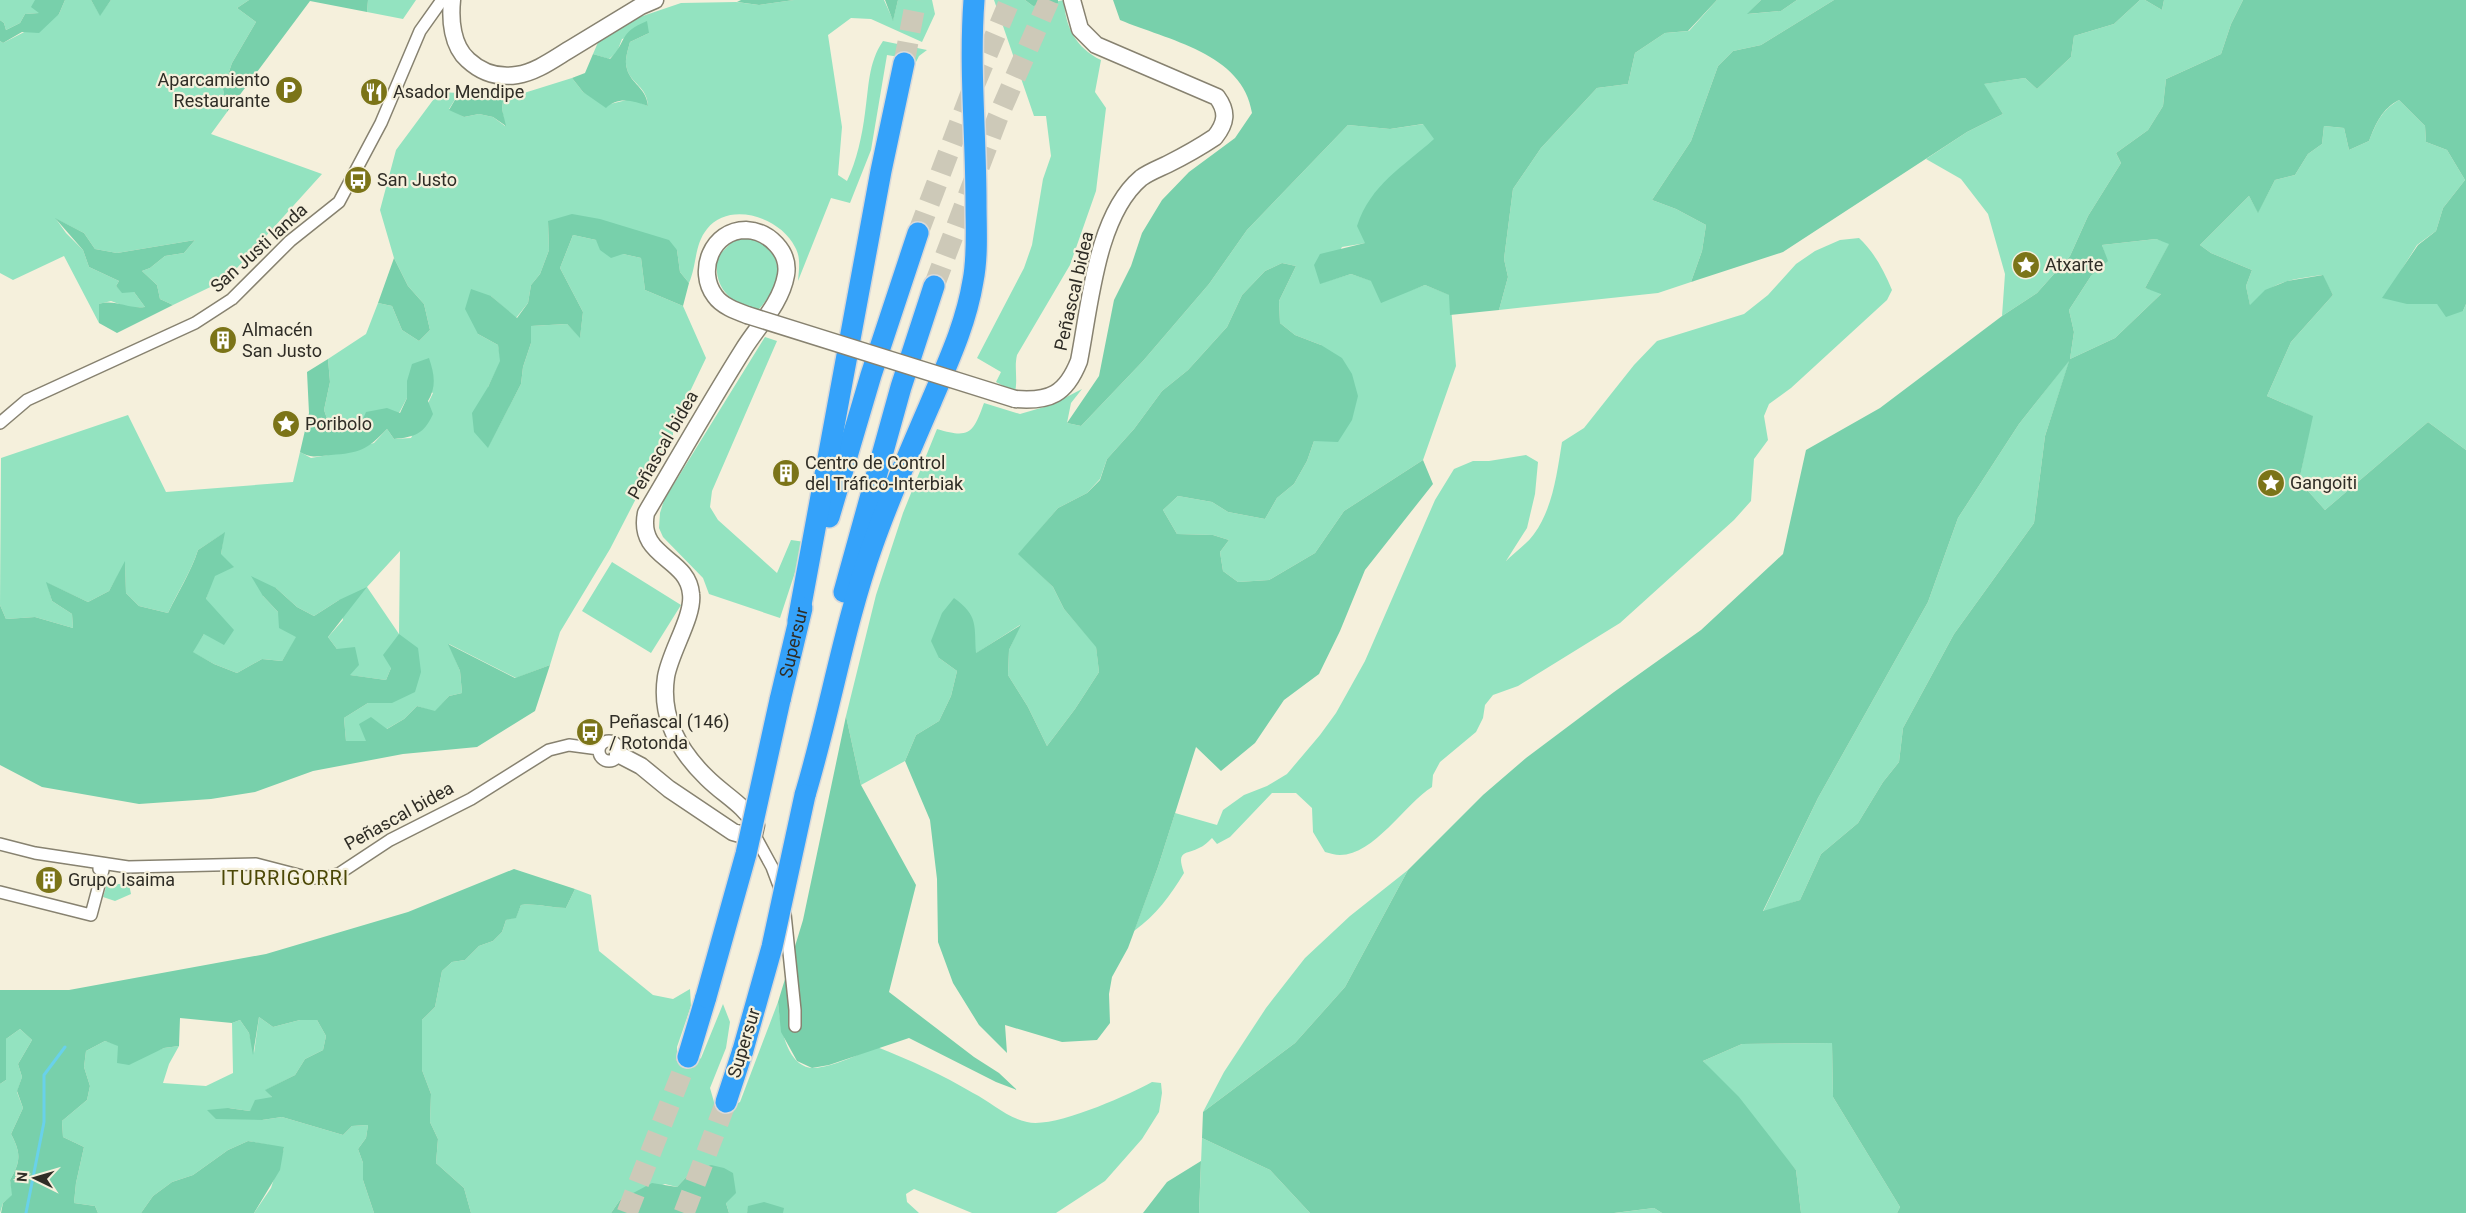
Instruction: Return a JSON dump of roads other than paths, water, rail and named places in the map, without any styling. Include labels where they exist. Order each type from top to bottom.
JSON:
[{"type":"highway","points":[[819,730],[873,544],[955,345],[964,320],[972,286],[976,215],[972,42],[974,0]]},
{"type":"highway","points":[[798,621],[879,180],[904,63]]},
{"type":"highway","name":"Supersur","points":[[688,1057],[746,854],[798,621],[871,375],[918,233]]},
{"type":"highway","name":"Supersur","points":[[726,1102],[743,1050],[772,947],[819,730],[834,632],[869,497],[901,386],[934,286]]},
{"type":"street","name":"San Justi landa","points":[[0,423],[27,400],[194,323],[232,299],[290,241],[339,202],[381,123],[420,31],[442,0]]},
{"type":"street","points":[[452,0],[450,19],[455,41],[464,57],[478,69],[494,75],[518,75],[540,67],[641,6],[656,0]]},
{"type":"street","name":"Peñascal bidea","points":[[754,834],[756,825],[748,812],[708,779],[677,741],[668,722],[664,698],[668,666],[690,608],[691,594],[687,578],[650,545],[644,530],[646,513],[744,348],[778,298],[786,273],[785,259],[780,248],[764,234],[746,230],[734,232],[714,246],[708,260],[706,274],[709,288],[716,298],[728,307],[747,315],[1015,398],[1033,400],[1057,394],[1074,374],[1079,360],[1105,238],[1120,205],[1141,178],[1215,137],[1223,127],[1225,119],[1225,110],[1217,97],[1096,45],[1080,29],[1072,0]]},
{"type":"street","name":"Peñascal bidea","points":[[0,844],[35,853],[100,863],[144,867],[256,864],[310,878],[334,876],[390,840],[471,799],[549,750],[569,745],[599,749],[600,755],[608,761],[614,759],[618,754]]},
{"type":"street","points":[[618,754],[641,766],[669,789],[733,832],[747,836],[754,834],[772,867],[781,892],[787,926],[795,1026]]},
{"type":"street","points":[[0,892],[91,915],[103,870],[99,869],[100,863]]},
{"type":"waterway","points":[[26,1213],[44,1122],[44,1075],[65,1047]]},
{"type":"tunnel","points":[[904,63],[916,0]]},
{"type":"tunnel","points":[[918,233],[971,93],[1010,0]]},
{"type":"tunnel","points":[[934,286],[998,117],[1049,0]]},
{"type":"tunnel","points":[[627,1213],[688,1057]]},
{"type":"tunnel","points":[[684,1213],[726,1102]]},
{"type":"place","name":"Aparcamiento Restaurante","points":[[289,90]]},
{"type":"place","name":"Asador Mendipe","points":[[374,92]]},
{"type":"place","name":"San Justo","points":[[358,180]]},
{"type":"place","name":"Atxarte","points":[[2026,265]]},
{"type":"place","name":"Almacén San Justo","points":[[223,340]]},
{"type":"place","name":"Poribolo","points":[[286,424]]},
{"type":"place","name":"Centro de Control del Tráfico-Interbiak","points":[[786,473]]},
{"type":"place","name":"Gangoiti","points":[[2271,483]]},
{"type":"place","name":"Peñascal (146) / Rotonda","points":[[590,732]]},
{"type":"place","name":"Grupo Isaima","points":[[49,880]]},
{"type":"district","name":"ITURRIGORRI","points":[[285,878]]}]
